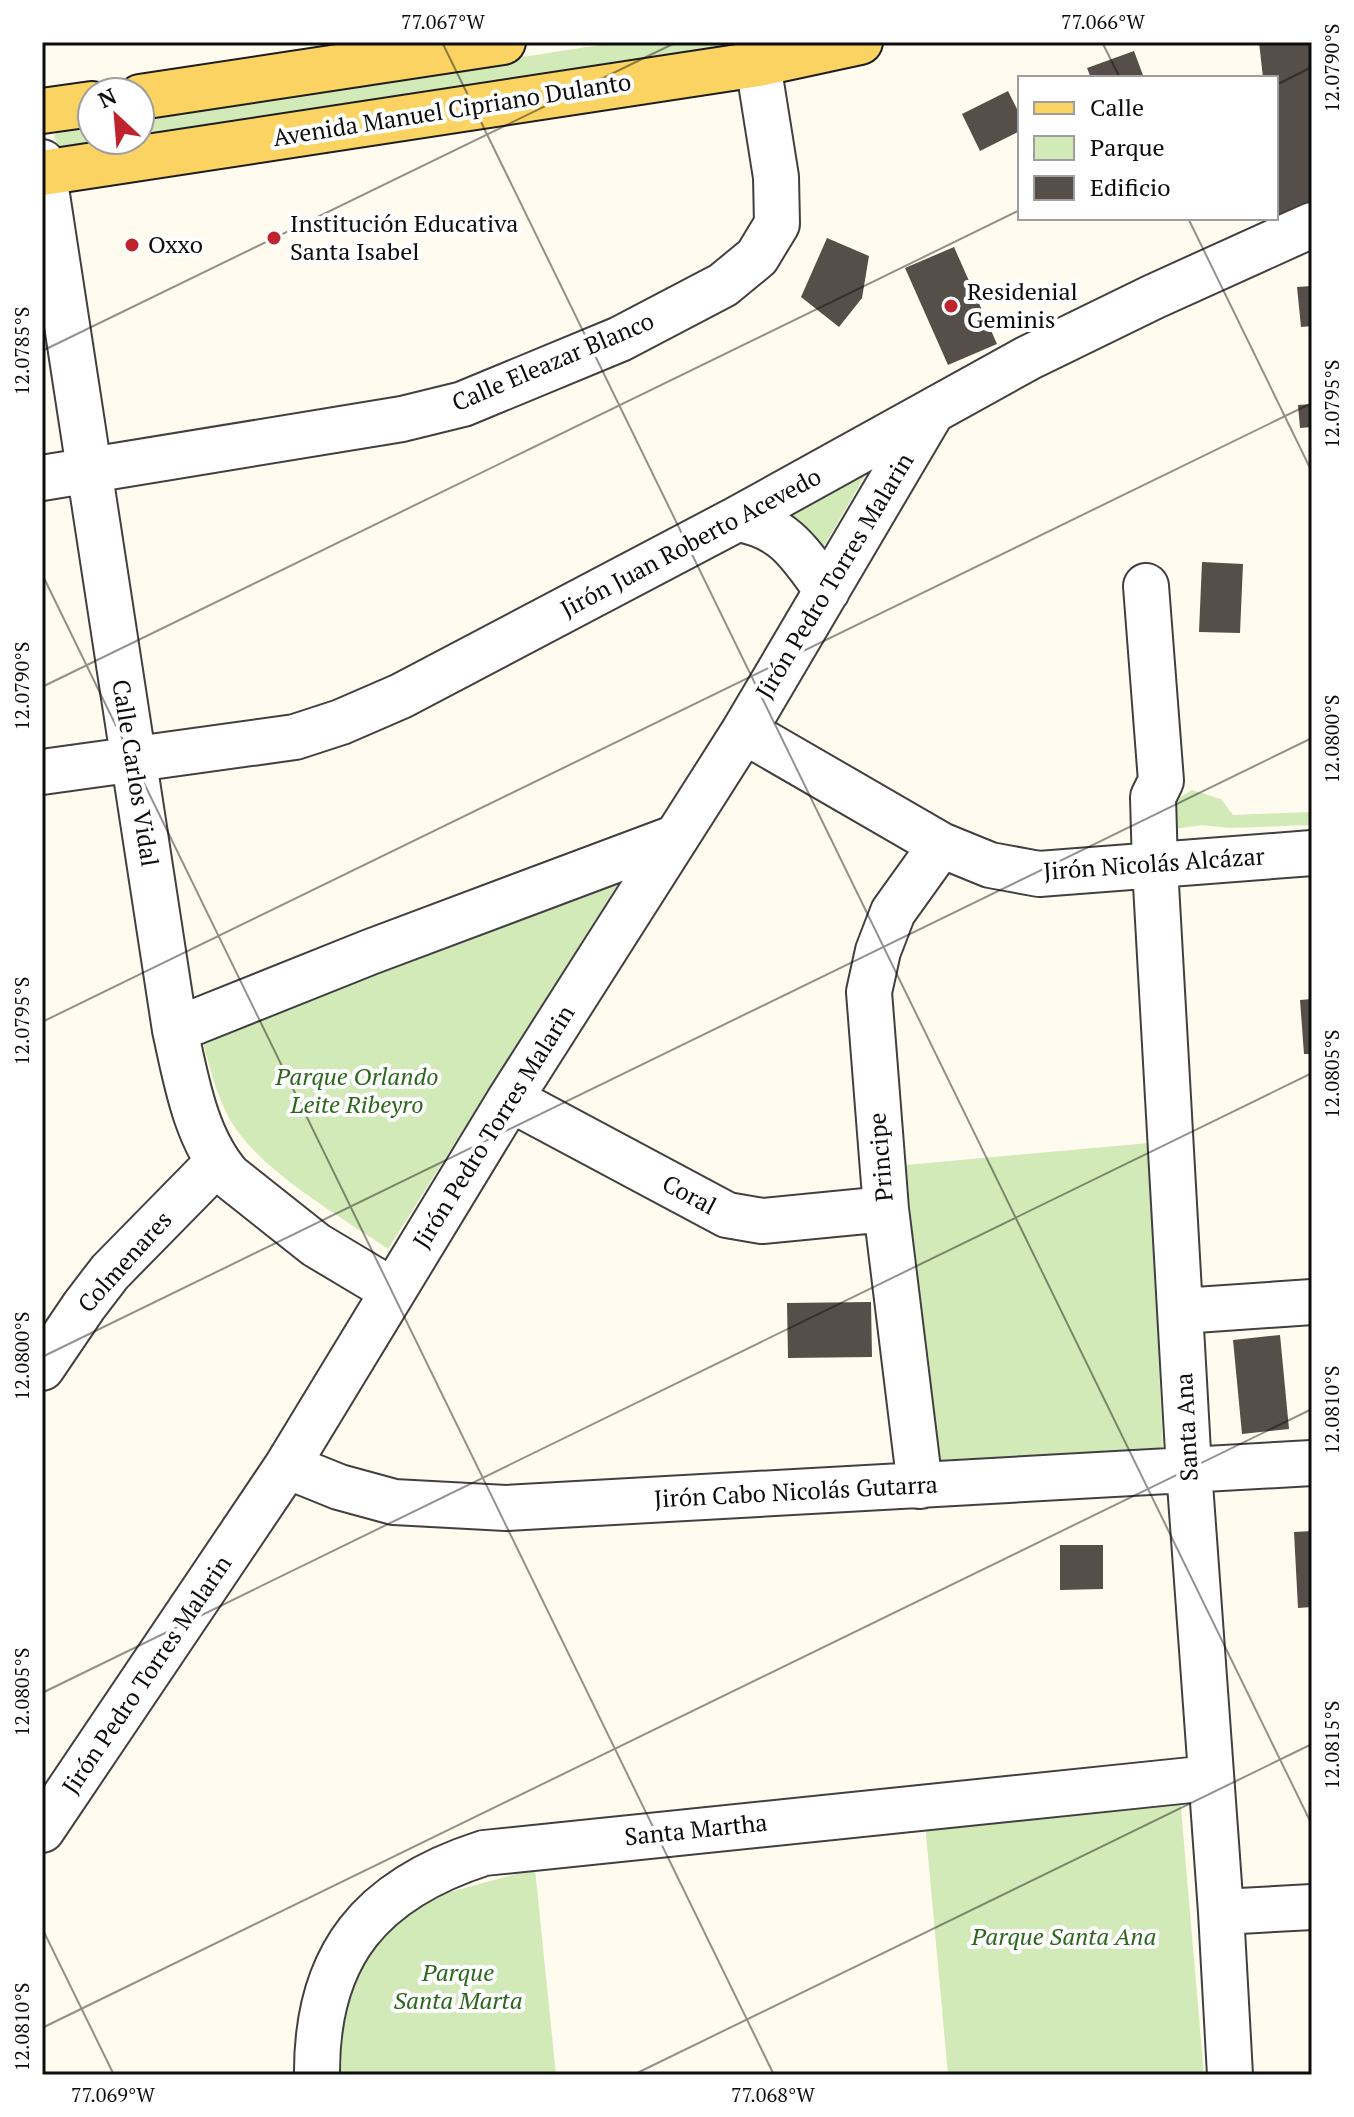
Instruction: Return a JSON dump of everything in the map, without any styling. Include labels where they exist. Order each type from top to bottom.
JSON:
[{"type":"main road","points":[[156,95],[503,42]]},
{"type":"main road","name":"Avenida Manuel Cipriano Dulanto","points":[[42,169],[758,64],[860,42]]},
{"type":"main road","points":[[42,111],[76,106]]},
{"type":"street","name":"Calle Eleazar Blanco","points":[[42,478],[402,419],[463,404],[620,339],[723,285],[757,257],[777,224],[776,177],[758,64]]},
{"type":"street","name":"Calle Carlos Vidal","points":[[42,169],[175,1030],[195,1113],[217,1163],[229,1176],[316,1245],[393,1291]]},
{"type":"street","name":"Jirón Juan Roberto Acevedo","points":[[42,772],[295,737],[341,722],[401,696],[737,519],[1041,351],[1312,225]]},
{"type":"street","name":"Jirón Pedro Torres Malarin","points":[[42,1830],[287,1466],[510,1099],[744,731],[930,415]]},
{"type":"street","points":[[737,519],[758,522],[782,535],[799,552],[827,591]]},
{"type":"street","name":"Santa Ana","points":[[1146,586],[1161,781],[1153,797],[1155,867],[1189,1470],[1230,2075]]},
{"type":"street","name":"Jirón Nicolás Alcázar","points":[[744,731],[941,845],[990,865],[1039,874],[1312,853]]},
{"type":"street","points":[[175,1030],[370,952],[674,838]]},
{"type":"street","name":"Principe","points":[[920,1486],[886,1209],[869,992],[878,951],[893,912],[941,845]]},
{"type":"street","name":"Coral","points":[[510,1099],[727,1215],[762,1221],[886,1209]]},
{"type":"street","name":"Colmenares","points":[[42,1368],[110,1272],[217,1163]]},
{"type":"street","points":[[1181,1311],[1312,1302]]},
{"type":"street","name":"Jirón Cabo Nicolás Gutarra","points":[[287,1466],[339,1487],[394,1502],[506,1508],[1312,1463]]},
{"type":"street","name":"Santa Martha","points":[[317,2075],[322,2013],[354,1935],[381,1906],[417,1880],[469,1857],[515,1849],[1210,1778]]},
{"type":"street","points":[[1221,1912],[1312,1907]]},
{"type":"green space","points":[[619,42],[797,42],[156,142],[156,114]]},
{"type":"green space","points":[[76,126],[76,155],[63,157],[54,136],[61,128]]},
{"type":"green space","points":[[877,455],[821,551],[776,510]]},
{"type":"green space","points":[[1192,790],[1221,799],[1233,815],[1312,812],[1312,825],[1229,828],[1202,825],[1174,829],[1172,802]]},
{"type":"green space","name":"Parque Orlando Leite Ribeyro","points":[[633,860],[388,1249],[300,1190],[258,1155],[241,1136],[219,1096],[201,1034]]},
{"type":"green space","points":[[1149,1143],[1163,1451],[936,1465],[906,1165]]},
{"type":"green space","name":"Parque Santa Ana","points":[[1180,1797],[1204,2075],[948,2075],[925,1823]]},
{"type":"green space","name":"Parque Santa Marta","points":[[535,1869],[556,2075],[332,2075],[333,2040],[367,1946],[398,1920],[446,1893]]},
{"type":"building","points":[[1259,42],[1312,42],[1312,205],[1274,224],[1272,220],[1278,220],[1278,76],[1263,76]]},
{"type":"building","points":[[1134,51],[1143,76],[1090,76],[1087,68]]},
{"type":"building","points":[[1008,91],[1018,111],[1018,132],[980,151],[962,114]]},
{"type":"building","points":[[827,238],[869,256],[862,298],[839,327],[801,297]]},
{"type":"building","name":"Residenial Geminis","points":[[954,247],[997,344],[948,365],[905,268]]},
{"type":"building","points":[[1312,286],[1312,326],[1301,327],[1297,287]]},
{"type":"building","points":[[1312,404],[1312,427],[1300,428],[1298,405]]},
{"type":"building","points":[[1202,562],[1243,564],[1240,633],[1199,632]]},
{"type":"building","points":[[1312,999],[1312,1054],[1304,1054],[1300,1000]]},
{"type":"building","points":[[871,1302],[872,1357],[788,1358],[787,1303]]},
{"type":"building","points":[[1280,1335],[1289,1429],[1242,1434],[1233,1340]]},
{"type":"building","points":[[1312,1531],[1312,1607],[1298,1608],[1294,1532]]},
{"type":"building","points":[[1060,1545],[1103,1545],[1103,1589],[1060,1590]]},
{"type":"place","name":"Institución Educativa Santa Isabel","points":[[274,238]]},
{"type":"place","name":"Oxxo","points":[[132,245]]},
{"type":"place","name":"Residenial Geminis","points":[[951,306]]}]
